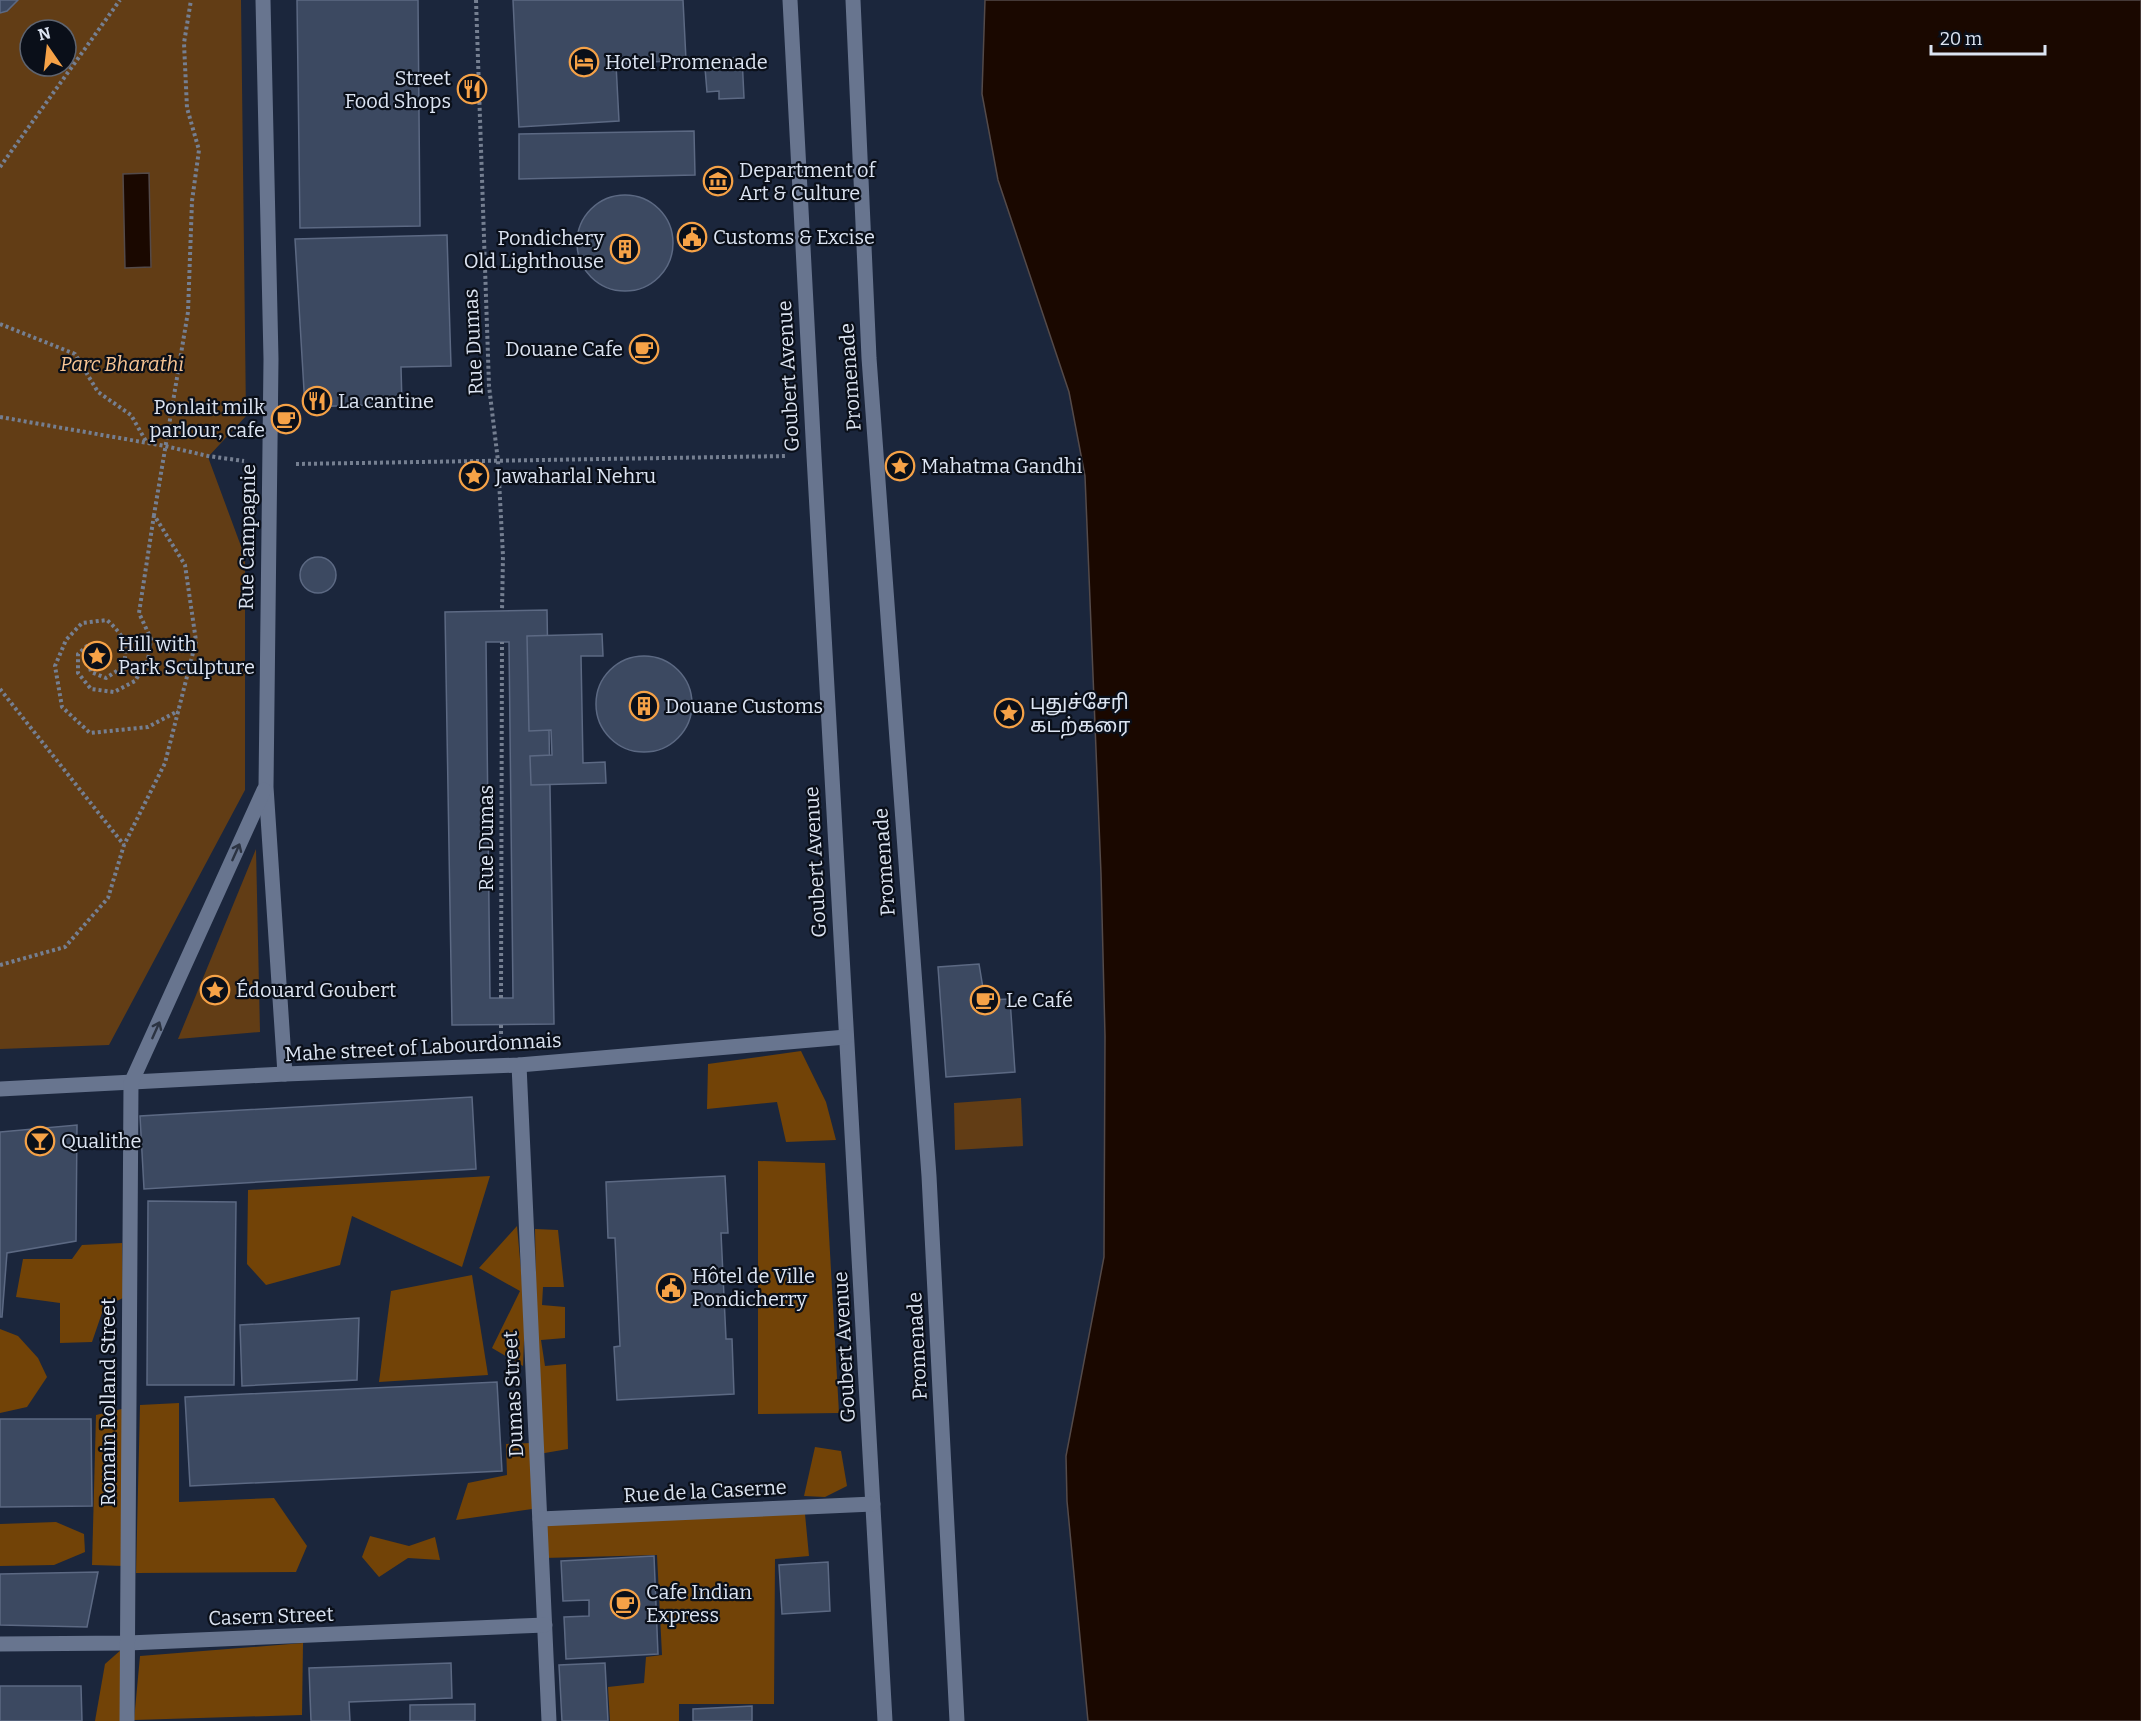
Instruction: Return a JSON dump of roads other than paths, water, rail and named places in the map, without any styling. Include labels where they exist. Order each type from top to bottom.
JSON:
[{"type":"street","name":"Rue Campagnie","points":[[263,0],[271,358],[266,787],[285,1074]]},
{"type":"street","name":"Goubert Avenue","points":[[790,0],[885,1721]]},
{"type":"street","name":"Promenade","points":[[853,0],[869,358],[928,1165],[957,1721]]},
{"type":"street","points":[[131,1083],[266,787]]},
{"type":"street","name":"Mahe street of Labourdonnais","points":[[0,1089],[285,1074],[519,1065],[846,1037]]},
{"type":"street","name":"Dumas Street","points":[[519,1065],[549,1721]]},
{"type":"street","name":"Romain Rolland Street","points":[[127,1721],[131,1083]]},
{"type":"street","name":"Rue de la Caserne","points":[[540,1519],[873,1504]]},
{"type":"street","name":"Casern Street","points":[[0,1644],[128,1643],[545,1625]]},
{"type":"place","name":"Hotel Promenade","points":[[584,62]]},
{"type":"place","name":"Street Food Shops","points":[[472,89]]},
{"type":"place","name":"Department of Art & Culture","points":[[718,181]]},
{"type":"place","name":"Customs & Excise","points":[[692,237]]},
{"type":"place","name":"Pondichery Old Lighthouse","points":[[625,249]]},
{"type":"place","name":"Douane Cafe","points":[[644,349]]},
{"type":"place","name":"La cantine","points":[[317,401]]},
{"type":"place","name":"Ponlait milk parlour, cafe","points":[[286,419]]},
{"type":"place","name":"Mahatma Gandhi","points":[[900,466]]},
{"type":"place","name":"Jawaharlal Nehru","points":[[474,476]]},
{"type":"place","name":"Hill with Park Sculpture","points":[[97,656]]},
{"type":"place","name":"Douane Customs","points":[[644,706]]},
{"type":"place","name":"புதுச்சேரி கடற்கரை","points":[[1009,713]]},
{"type":"place","name":"Édouard Goubert","points":[[215,990]]},
{"type":"place","name":"Le Café","points":[[985,1000]]},
{"type":"place","name":"Qualithe","points":[[40,1141]]},
{"type":"place","name":"Hôtel de Ville Pondicherry","points":[[671,1288]]},
{"type":"place","name":"Cafe Indian Express","points":[[625,1604]]},
{"type":"park label","name":"Parc Bharathi","points":[[122,364]]}]
